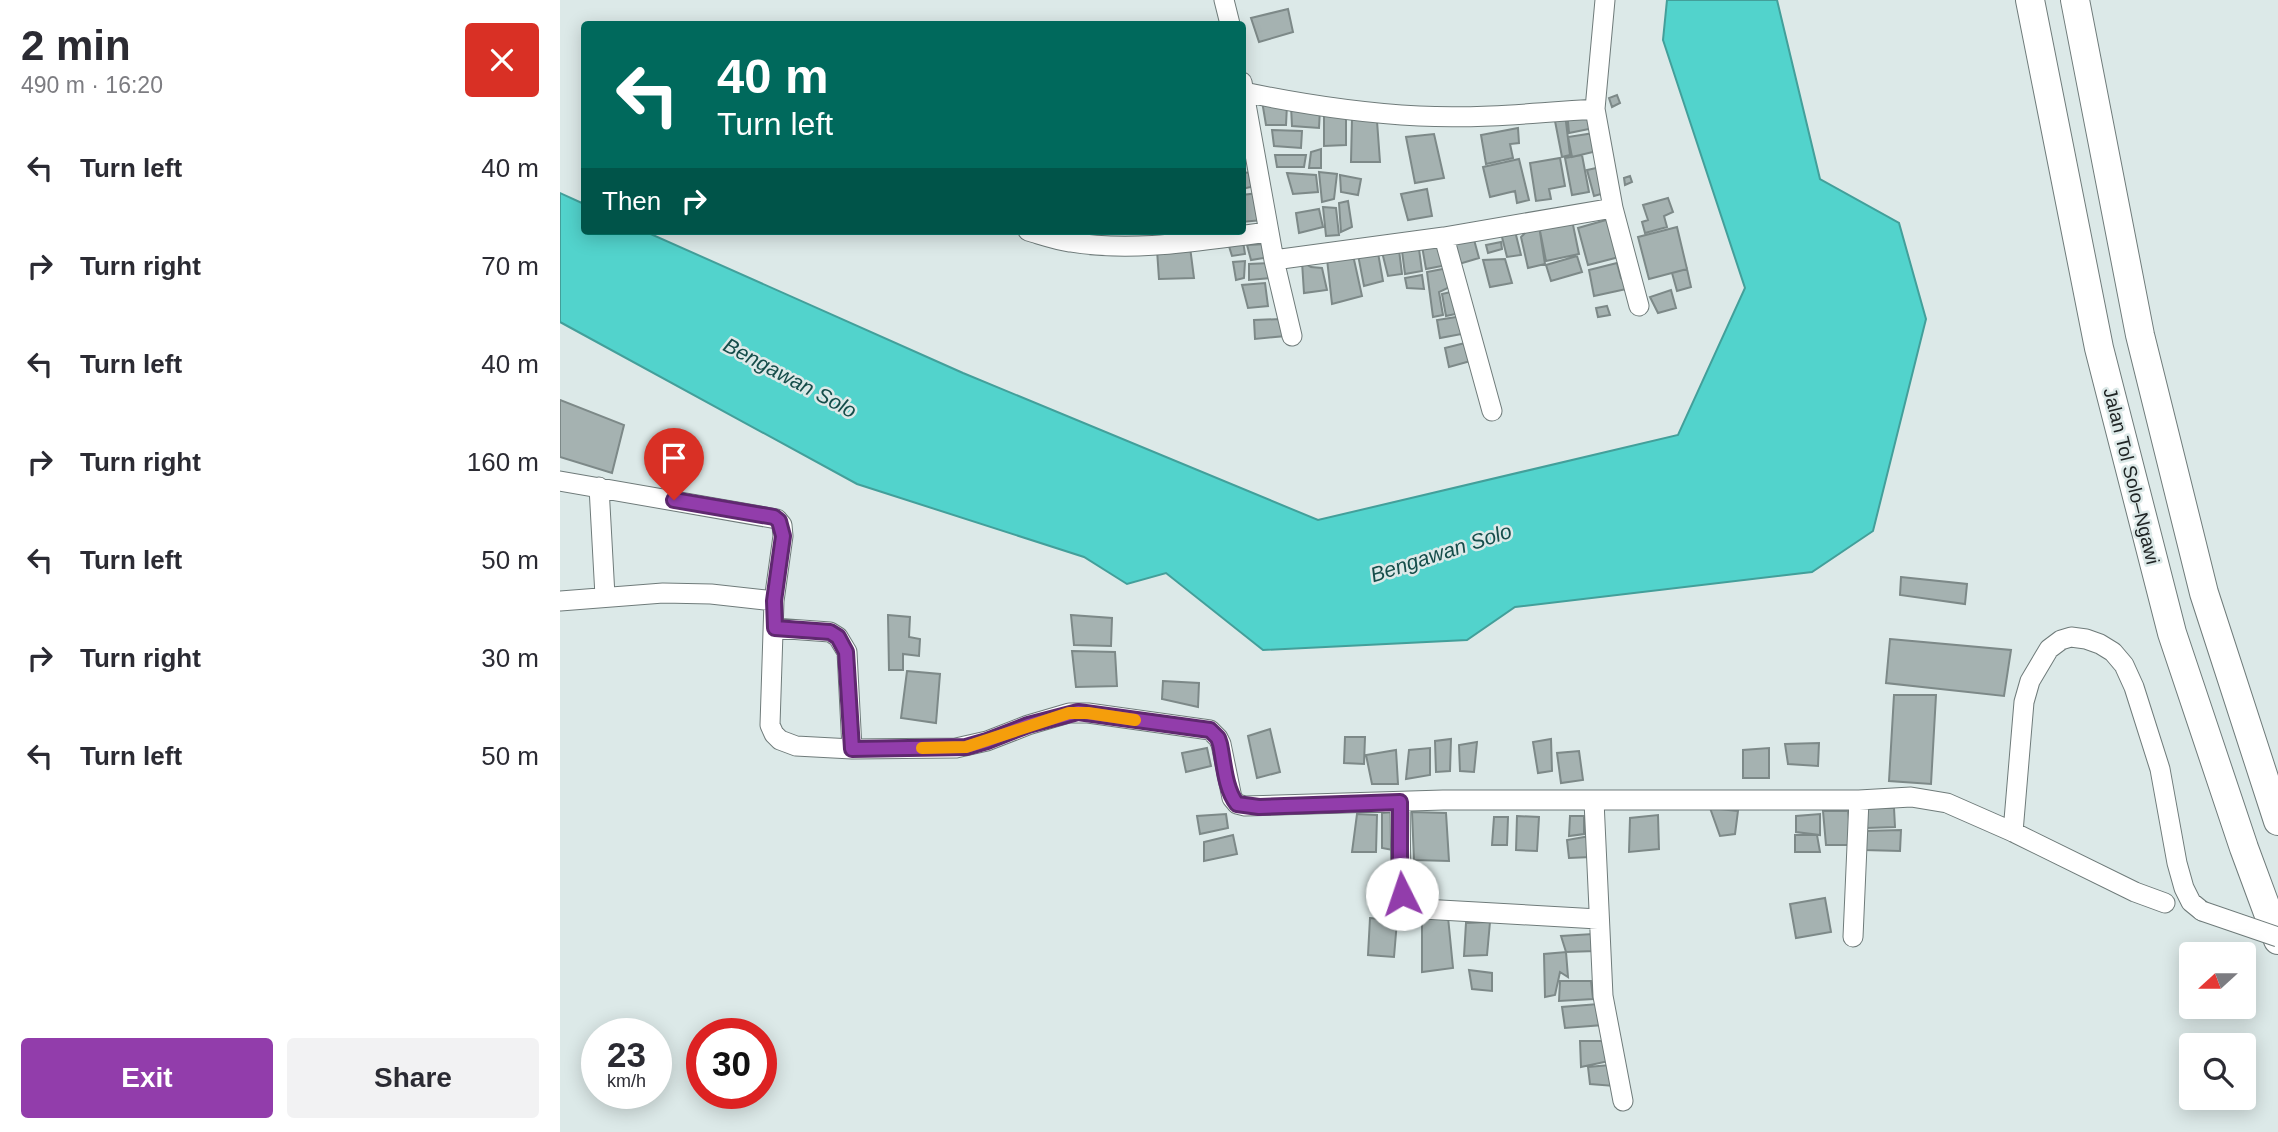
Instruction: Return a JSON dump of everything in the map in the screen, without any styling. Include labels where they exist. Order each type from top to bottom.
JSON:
[{"type":"highway","name":"Jalan Tol Solo–Ngawi","points":[[2030,0],[2099,348],[2166,607],[2244,848],[2278,939]]},
{"type":"highway","points":[[2075,0],[2140,335],[2204,593],[2278,821]]},
{"type":"street","points":[[1224,0],[1229,21]]},
{"type":"street","points":[[1605,0],[1595,109],[1613,208],[1639,306]]},
{"type":"street","points":[[1246,88],[1316,104],[1419,116],[1480,116],[1595,109]]},
{"type":"street","points":[[1246,104],[1274,260],[1292,336]]},
{"type":"street","points":[[1274,260],[1444,237],[1613,208]]},
{"type":"street","points":[[1246,233],[1269,232]]},
{"type":"street","points":[[1046,235],[1069,242],[1107,246],[1219,235]]},
{"type":"street","points":[[1444,237],[1492,411]]},
{"type":"street","points":[[560,481],[777,519],[782,525],[783,536],[774,601],[770,725],[780,740],[796,746],[852,749],[956,748],[1078,712],[1210,730],[1220,744],[1232,798],[1237,804],[1245,806],[1400,802],[1860,800],[1911,797],[1947,803],[2135,892],[2165,903]]},
{"type":"street","points":[[599,487],[605,596]]},
{"type":"street","points":[[560,601],[663,593],[711,594],[774,601]]},
{"type":"street","points":[[775,628],[830,632],[843,643],[846,652],[852,749]]},
{"type":"street","points":[[2013,832],[2024,702],[2030,681],[2049,649],[2061,639],[2071,637],[2101,644],[2113,652],[2124,665],[2134,687],[2160,769],[2184,888],[2202,911],[2278,939]]},
{"type":"street","points":[[1853,937],[1860,800]]},
{"type":"street","points":[[1594,801],[1602,996],[1623,1101]]},
{"type":"street","points":[[1400,802],[1400,882],[1402,894],[1414,906],[1598,919]]},
{"type":"water","name":"Bengawan Solo","points":[[1667,0],[1777,0],[1820,179],[1899,223],[1926,319],[1873,531],[1812,572],[1515,607],[1467,640],[1263,650],[1166,573],[1127,584],[1084,557],[857,484],[560,322],[560,193],[581,203],[581,235],[653,235],[963,373],[1318,520],[1678,435],[1745,288],[1663,40]]},
{"type":"building","points":[[1288,9],[1293,32],[1259,42],[1251,18]]},
{"type":"building","points":[[1617,95],[1620,103],[1612,107],[1609,98]]},
{"type":"building","points":[[1262,101],[1287,105],[1286,125],[1266,125]]},
{"type":"building","points":[[1291,106],[1320,109],[1319,128],[1292,126]]},
{"type":"building","points":[[1567,111],[1592,111],[1594,128],[1569,133]]},
{"type":"building","points":[[1324,113],[1346,118],[1346,145],[1324,146]]},
{"type":"building","points":[[1565,114],[1570,155],[1562,157],[1554,116]]},
{"type":"building","points":[[1352,119],[1377,121],[1380,162],[1351,162]]},
{"type":"building","points":[[1518,128],[1519,143],[1510,144],[1513,158],[1486,164],[1481,135]]},
{"type":"building","points":[[1272,130],[1302,131],[1301,148],[1274,146]]},
{"type":"building","points":[[1594,133],[1597,151],[1572,157],[1568,137]]},
{"type":"building","points":[[1434,134],[1444,178],[1415,183],[1406,137]]},
{"type":"building","points":[[1321,149],[1321,168],[1309,168],[1311,152]]},
{"type":"building","points":[[1275,155],[1306,155],[1304,167],[1277,167]]},
{"type":"building","points":[[1582,155],[1589,192],[1572,195],[1565,158]]},
{"type":"building","points":[[1560,158],[1565,186],[1549,189],[1551,199],[1536,201],[1530,163]]},
{"type":"building","points":[[1519,159],[1529,200],[1517,203],[1515,191],[1490,197],[1483,167]]},
{"type":"building","points":[[1601,167],[1608,192],[1594,196],[1587,170]]},
{"type":"building","points":[[1254,172],[1255,186],[1246,188],[1246,173]]},
{"type":"building","points":[[1319,172],[1337,174],[1334,199],[1322,202]]},
{"type":"building","points":[[1287,173],[1316,175],[1318,192],[1293,194]]},
{"type":"building","points":[[1340,175],[1361,179],[1358,195],[1341,192]]},
{"type":"building","points":[[1630,176],[1632,182],[1625,185],[1624,178]]},
{"type":"building","points":[[1427,189],[1432,216],[1408,220],[1401,194]]},
{"type":"building","points":[[1258,193],[1262,220],[1246,222],[1246,194]]},
{"type":"building","points":[[1668,198],[1673,212],[1664,216],[1667,227],[1645,233],[1642,222],[1648,220],[1643,205]]},
{"type":"building","points":[[1348,201],[1352,227],[1341,232],[1339,203]]},
{"type":"building","points":[[1323,207],[1336,208],[1339,235],[1326,236]]},
{"type":"building","points":[[1319,209],[1323,227],[1299,233],[1296,213]]},
{"type":"building","points":[[1613,218],[1623,256],[1588,265],[1578,228]]},
{"type":"building","points":[[1572,220],[1579,254],[1546,261],[1540,231],[1544,227]]},
{"type":"building","points":[[1539,226],[1545,264],[1528,268],[1521,237],[1529,229]]},
{"type":"building","points":[[1677,227],[1687,269],[1649,279],[1638,237]]},
{"type":"building","points":[[1515,231],[1521,255],[1507,257],[1501,233]]},
{"type":"building","points":[[1473,236],[1479,258],[1459,264],[1454,240]]},
{"type":"building","points":[[1243,241],[1245,254],[1232,256],[1228,243]]},
{"type":"building","points":[[1501,242],[1502,249],[1488,253],[1486,245]]},
{"type":"building","points":[[1442,243],[1447,265],[1426,269],[1422,246]]},
{"type":"building","points":[[1267,244],[1270,257],[1251,260],[1247,245]]},
{"type":"building","points":[[1190,247],[1194,278],[1159,279],[1157,250]]},
{"type":"building","points":[[1419,249],[1422,271],[1405,274],[1402,251]]},
{"type":"building","points":[[1399,250],[1402,274],[1388,276],[1382,252]]},
{"type":"building","points":[[1378,253],[1383,281],[1364,286],[1358,255]]},
{"type":"building","points":[[1353,255],[1362,296],[1332,304],[1327,259]]},
{"type":"building","points":[[1577,256],[1582,272],[1551,281],[1546,265]]},
{"type":"building","points":[[1505,259],[1512,283],[1490,287],[1483,260]]},
{"type":"building","points":[[1245,261],[1244,278],[1236,280],[1233,262]]},
{"type":"building","points":[[1302,262],[1311,267],[1322,268],[1327,290],[1304,293]]},
{"type":"building","points":[[1270,263],[1271,278],[1249,280],[1249,264]]},
{"type":"building","points":[[1617,263],[1621,278],[1628,276],[1631,288],[1594,296],[1589,270]]},
{"type":"building","points":[[1448,268],[1452,286],[1439,292],[1443,315],[1433,317],[1427,272]]},
{"type":"building","points":[[1687,269],[1691,287],[1677,291],[1672,273]]},
{"type":"building","points":[[1422,275],[1424,289],[1407,288],[1405,278]]},
{"type":"building","points":[[1265,283],[1268,306],[1248,308],[1242,285]]},
{"type":"building","points":[[1671,290],[1676,308],[1658,313],[1650,297]]},
{"type":"building","points":[[1455,291],[1460,313],[1446,316],[1442,294]]},
{"type":"building","points":[[1607,306],[1610,315],[1598,317],[1596,308]]},
{"type":"building","points":[[1463,316],[1467,333],[1440,338],[1437,320]]},
{"type":"building","points":[[1281,319],[1285,336],[1255,339],[1254,320]]},
{"type":"building","points":[[1469,342],[1474,360],[1449,367],[1445,348]]},
{"type":"building","points":[[560,400],[624,425],[612,473],[560,457]]},
{"type":"building","points":[[1901,577],[1967,584],[1965,604],[1900,595]]},
{"type":"building","points":[[888,615],[910,617],[909,637],[920,639],[919,656],[903,654],[903,670],[889,670]]},
{"type":"building","points":[[1071,615],[1112,618],[1111,646],[1074,645]]},
{"type":"building","points":[[1890,639],[2011,650],[2004,696],[1886,683]]},
{"type":"building","points":[[1072,651],[1115,652],[1117,686],[1076,687]]},
{"type":"building","points":[[907,671],[940,674],[936,723],[901,718]]},
{"type":"building","points":[[1163,681],[1199,683],[1198,707],[1162,699]]},
{"type":"building","points":[[1894,695],[1936,695],[1931,784],[1889,781]]},
{"type":"building","points":[[1270,729],[1280,772],[1257,778],[1248,736]]},
{"type":"building","points":[[1345,737],[1365,737],[1364,764],[1344,763]]},
{"type":"building","points":[[1451,739],[1450,771],[1436,772],[1435,741]]},
{"type":"building","points":[[1551,739],[1552,771],[1538,773],[1533,742]]},
{"type":"building","points":[[1477,742],[1474,772],[1460,771],[1459,745]]},
{"type":"building","points":[[1819,743],[1818,766],[1788,764],[1785,744]]},
{"type":"building","points":[[1207,748],[1211,766],[1186,772],[1182,753]]},
{"type":"building","points":[[1430,748],[1430,775],[1406,779],[1409,750]]},
{"type":"building","points":[[1769,748],[1769,778],[1743,778],[1743,750]]},
{"type":"building","points":[[1396,750],[1398,784],[1372,784],[1366,755]]},
{"type":"building","points":[[1579,751],[1583,780],[1561,783],[1557,753]]},
{"type":"building","points":[[1710,808],[1738,811],[1735,834],[1720,836]]},
{"type":"building","points":[[1863,808],[1894,808],[1895,827],[1866,828]]},
{"type":"building","points":[[1823,811],[1848,811],[1852,845],[1826,845]]},
{"type":"building","points":[[1394,812],[1393,850],[1382,848],[1382,813]]},
{"type":"building","points":[[1412,812],[1446,813],[1449,861],[1414,860]]},
{"type":"building","points":[[1226,814],[1228,828],[1200,834],[1197,816]]},
{"type":"building","points":[[1357,814],[1377,815],[1376,852],[1352,852]]},
{"type":"building","points":[[1820,814],[1820,835],[1796,832],[1796,816]]},
{"type":"building","points":[[1658,815],[1659,849],[1629,852],[1630,818]]},
{"type":"building","points":[[1517,816],[1539,817],[1537,851],[1516,850]]},
{"type":"building","points":[[1570,816],[1584,816],[1584,834],[1569,836]]},
{"type":"building","points":[[1494,817],[1508,817],[1507,845],[1492,845]]},
{"type":"building","points":[[1901,830],[1900,851],[1864,850],[1864,831]]},
{"type":"building","points":[[1233,835],[1237,854],[1204,861],[1204,842]]},
{"type":"building","points":[[1795,835],[1817,835],[1820,852],[1795,852]]},
{"type":"building","points":[[1590,836],[1591,857],[1569,858],[1567,840]]},
{"type":"building","points":[[1825,898],[1831,932],[1796,938],[1790,904]]},
{"type":"building","points":[[1448,917],[1453,968],[1422,972],[1422,920]]},
{"type":"building","points":[[1370,918],[1397,921],[1394,957],[1368,955]]},
{"type":"building","points":[[1490,922],[1487,955],[1464,956],[1466,923]]},
{"type":"building","points":[[1593,934],[1595,951],[1566,952],[1561,936]]},
{"type":"building","points":[[1566,952],[1568,977],[1560,972],[1555,995],[1545,997],[1544,954]]},
{"type":"building","points":[[1469,970],[1492,973],[1492,991],[1472,989]]},
{"type":"building","points":[[1560,981],[1591,981],[1593,999],[1559,1001]]},
{"type":"building","points":[[1598,1004],[1603,1025],[1565,1028],[1562,1007]]},
{"type":"building","points":[[1580,1041],[1606,1041],[1609,1061],[1581,1067]]},
{"type":"building","points":[[1610,1065],[1614,1086],[1590,1084],[1588,1067]]},
{"type":"slow traffic","points":[[922,748],[966,747],[1069,713],[1135,720]]},
{"type":"route","points":[[674,500],[774,517],[782,525],[783,536],[774,601],[775,628],[830,632],[843,643],[846,652],[852,749],[966,747],[1028,725],[1078,712],[1210,730],[1218,738],[1232,798],[1237,804],[1259,807],[1400,802],[1402,894]]}]
